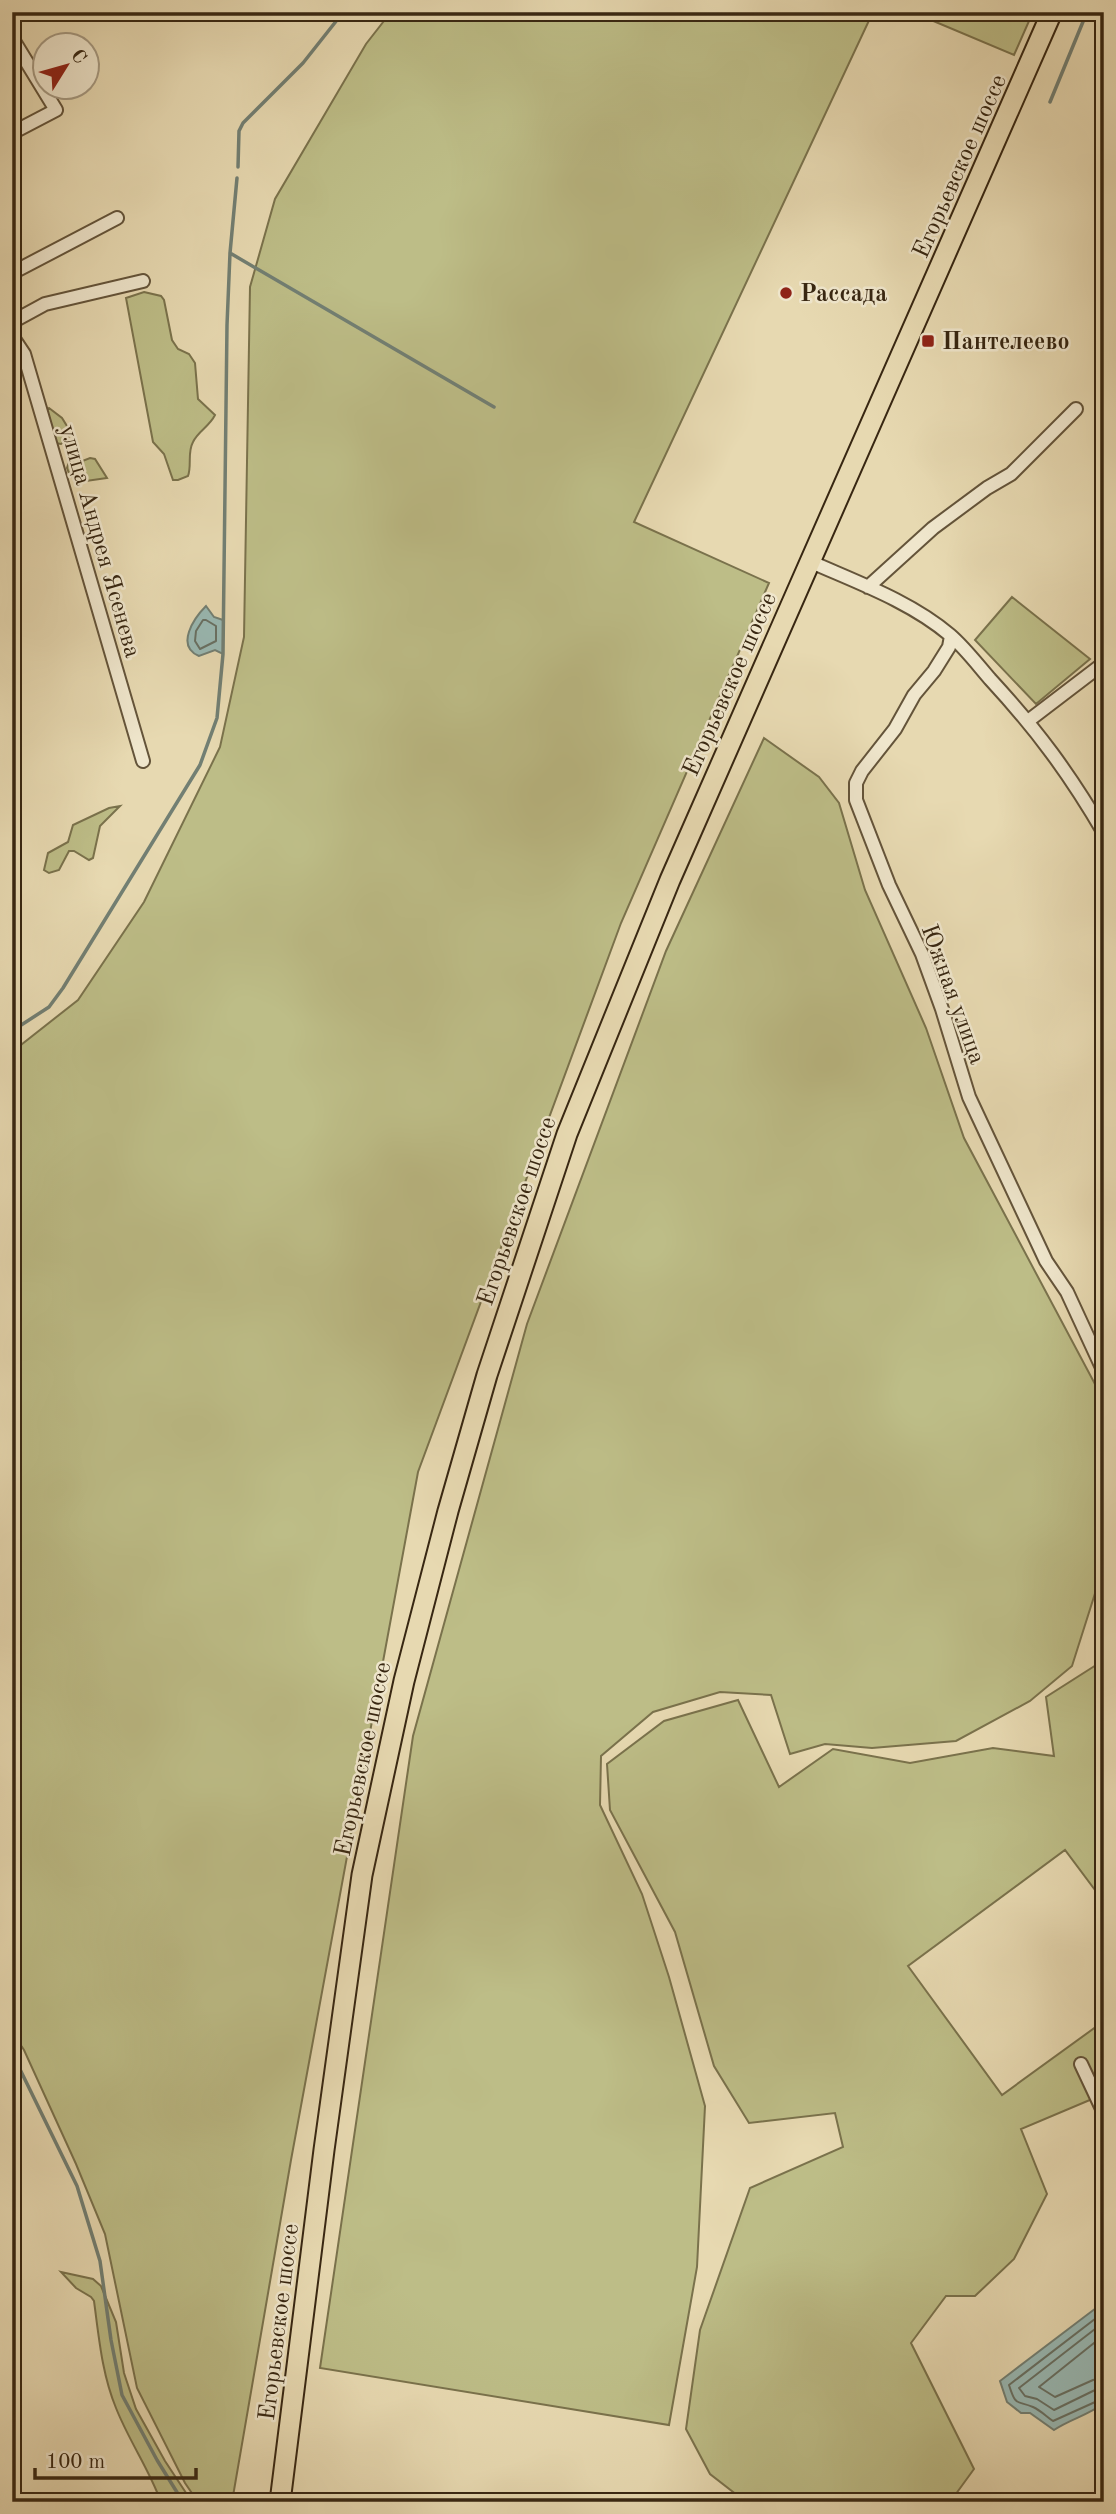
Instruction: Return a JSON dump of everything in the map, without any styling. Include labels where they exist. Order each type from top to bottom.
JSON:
[{"type":"main road","name":"Егорьевское шоссе","points":[[280,2502],[362,1875],[404,1681],[486,1375],[567,1134],[670,880],[1052,12]]},
{"type":"street","points":[[12,38],[57,110],[12,133]]},
{"type":"street","points":[[12,273],[117,218]]},
{"type":"street","points":[[12,322],[45,304],[142,281]]},
{"type":"street","name":"улица Андрея Ясенева","points":[[12,336],[24,354],[143,761]]},
{"type":"street","points":[[868,587],[933,527],[1011,474],[1076,409]]},
{"type":"street","points":[[809,561],[868,587],[926,618],[951,636],[1028,720],[1075,783],[1104,833]]},
{"type":"street","name":"Южная улица","points":[[951,636],[949,647],[934,671],[914,695],[895,729],[862,771],[856,783],[856,800],[889,885],[922,954],[969,1097],[1046,1261],[1068,1292],[1104,1372]]},
{"type":"street","points":[[1028,720],[1104,663]]},
{"type":"street","points":[[1081,2063],[1104,2113]]},
{"type":"green space","points":[[391,12],[873,12],[634,522],[769,583],[621,923],[418,1472],[291,2160],[232,2502],[198,2502],[185,2483],[137,2388],[105,2234],[24,2050],[12,2032],[12,1052],[78,1000],[144,902],[220,747],[244,637],[250,287],[275,199],[366,44]]},
{"type":"green space","points":[[912,12],[1033,12],[1014,55]]},
{"type":"green space","points":[[144,292],[161,296],[164,300],[172,340],[178,349],[189,354],[195,363],[198,399],[215,415],[193,442],[188,476],[178,480],[173,480],[164,454],[153,442],[126,298]]},
{"type":"green space","points":[[49,408],[62,418],[70,431],[68,439],[61,444],[55,443],[43,413]]},
{"type":"green space","points":[[95,459],[107,478],[86,481],[70,476],[67,468],[69,462]]},
{"type":"green space","points":[[1012,597],[1090,659],[1036,704],[975,640]]},
{"type":"green space","points":[[764,738],[819,777],[839,803],[865,890],[926,1028],[964,1138],[1104,1401],[1104,1565],[1072,1666],[1030,1701],[956,1741],[872,1748],[825,1744],[790,1754],[771,1695],[720,1692],[653,1712],[601,1756],[600,1805],[642,1894],[669,1977],[705,2106],[697,2267],[669,2425],[320,2368],[413,1736],[527,1324],[666,951]]},
{"type":"green space","points":[[120,806],[100,826],[93,858],[89,860],[69,851],[59,870],[49,873],[44,870],[48,853],[68,842],[73,825],[109,808]]},
{"type":"green space","points":[[1104,1660],[1104,1902],[1065,1850],[908,1966],[1002,2095],[1104,2021],[1104,2094],[1021,2129],[1047,2194],[1014,2259],[975,2296],[946,2296],[911,2343],[974,2469],[950,2502],[746,2502],[710,2474],[686,2429],[700,2330],[750,2188],[843,2147],[835,2113],[749,2123],[714,2066],[675,1932],[610,1810],[607,1764],[664,1721],[738,1700],[779,1787],[833,1749],[910,1763],[993,1748],[1054,1756],[1046,1697]]},
{"type":"green space","points":[[61,2272],[93,2279],[101,2286],[116,2322],[124,2373],[136,2409],[192,2502],[161,2502],[111,2395],[94,2301],[76,2288]]},
{"type":"water","points":[[206,606],[214,617],[223,620],[223,654],[215,650],[199,656],[188,646],[192,624]]},
{"type":"water","points":[[1100,2305],[1104,2306],[1104,2403],[1054,2430],[1030,2413],[1021,2413],[1007,2402],[1000,2381]]},
{"type":"waterway","points":[[238,167],[239,131],[243,123],[303,63],[346,12]]},
{"type":"waterway","points":[[1050,102],[1087,12]]},
{"type":"waterway","points":[[12,1031],[49,1007],[63,988],[200,765],[217,718],[223,654],[227,325],[237,178]]},
{"type":"waterway","points":[[230,253],[494,407]]},
{"type":"waterway","points":[[12,2053],[77,2186],[100,2261],[122,2395],[183,2502]]},
{"type":"place","name":"Рассада","points":[[786,293]]},
{"type":"place","name":"Пантелеево","points":[[928,341]]}]
